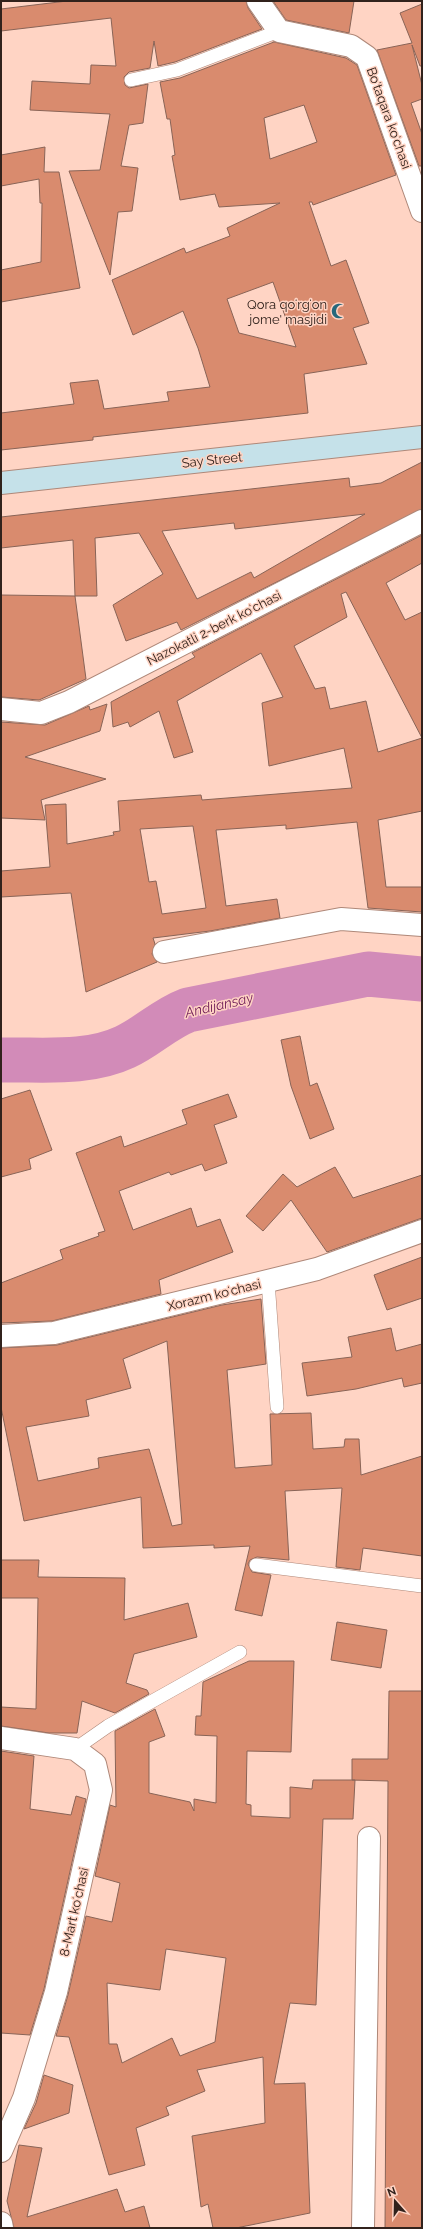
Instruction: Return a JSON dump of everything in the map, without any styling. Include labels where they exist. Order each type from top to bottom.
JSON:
[{"type":"main road","name":"Say Street","points":[[1,484],[422,437]]},
{"type":"street","points":[[258,1],[278,31]]},
{"type":"street","name":"Boʻtaqara koʻchasi","points":[[278,31],[351,46],[367,57],[422,211]]},
{"type":"street","name":"Nazokatli 2-berk koʻchasi","points":[[1,709],[41,713],[69,702],[422,521]]},
{"type":"street","points":[[164,952],[341,919],[422,925]]},
{"type":"street","name":"Xorazm koʻchasi","points":[[1,1336],[54,1334],[317,1269],[422,1231]]},
{"type":"street","name":"8-Mart koʻchasi","points":[[1,1738],[75,1749],[95,1764],[101,1790],[56,1992],[24,2098],[1,2151]]},
{"type":"street","points":[[363,2228],[368,1838]]},
{"type":"street","points":[[1,2223],[2,2228]]},
{"type":"lane","points":[[131,80],[177,70],[278,31]]},
{"type":"lane","points":[[268,1281],[277,1406]]},
{"type":"lane","points":[[256,1565],[422,1586]]},
{"type":"lane","points":[[75,1749],[108,1726],[240,1652]]},
{"type":"building","points":[[67,1],[246,1],[248,8],[262,29],[175,62],[158,66],[154,41],[150,68],[129,72],[124,77],[125,85],[129,88],[148,84],[143,123],[129,125],[121,166],[138,168],[132,211],[118,212],[110,275],[69,171],[100,170],[110,114],[30,110],[32,81],[90,84],[91,65],[116,66],[111,18],[1,31],[1,9]]},
{"type":"building","points":[[273,1],[354,1],[349,33],[286,20]]},
{"type":"building","points":[[422,4],[422,66],[420,66],[412,45],[422,85],[422,99],[411,103],[422,134],[422,166],[419,166],[377,50],[412,43],[400,13]]},
{"type":"building","points":[[274,42],[346,58],[357,65],[396,175],[313,205],[312,202],[309,202],[331,266],[346,260],[369,323],[353,328],[367,364],[304,374],[308,413],[93,437],[93,440],[1,450],[1,413],[74,404],[70,383],[98,380],[104,409],[169,401],[167,392],[210,387],[198,348],[183,311],[133,335],[112,280],[184,248],[186,253],[230,236],[227,228],[280,203],[219,207],[215,194],[180,200],[172,156],[175,155],[170,119],[167,119],[160,82],[180,78]],"holes":[[[304,105],[317,142],[270,159],[264,118]],[[273,282],[296,347],[239,333],[227,299]]]},
{"type":"building","points":[[45,147],[44,172],[59,172],[80,288],[1,302],[1,270],[41,262],[42,203],[40,203],[39,179],[1,186],[1,155]]},
{"type":"building","points":[[422,462],[422,509],[181,630],[177,622],[126,641],[113,605],[163,574],[139,533],[95,538],[97,596],[75,596],[73,540],[1,548],[1,517],[349,478],[350,487],[381,483]],"holes":[[[365,514],[254,578],[251,572],[197,599],[162,531],[234,523],[235,529]]]},
{"type":"building","points":[[422,535],[422,563],[386,583],[405,620],[422,612],[422,738],[422,811],[378,820],[386,887],[422,887],[422,912],[368,908],[357,822],[286,829],[286,825],[216,830],[226,906],[277,899],[280,918],[210,931],[153,938],[155,944],[152,954],[157,962],[86,992],[71,893],[1,897],[1,871],[50,867],[45,805],[66,804],[67,844],[114,835],[113,832],[120,831],[118,801],[201,795],[202,800],[352,788],[344,748],[269,766],[262,703],[283,697],[261,653],[177,701],[193,752],[174,758],[159,711],[130,727],[128,722],[113,727],[111,702],[195,657],[192,653]],"holes":[[[346,592],[422,738],[378,752],[366,701],[330,709],[325,687],[315,689],[294,646],[347,617],[341,594]],[[193,826],[206,908],[162,914],[156,881],[149,882],[140,829]]]},
{"type":"building","points":[[1,595],[75,596],[86,679],[39,700],[1,697]]},
{"type":"building","points":[[107,704],[100,731],[25,757],[106,779],[41,800],[45,820],[1,818],[1,722],[45,725],[89,706],[90,710]]},
{"type":"building","points":[[300,1036],[310,1086],[317,1083],[334,1129],[310,1139],[291,1086],[281,1040]]},
{"type":"building","points":[[30,1090],[52,1150],[29,1159],[31,1169],[1,1177],[1,1099]]},
{"type":"building","points":[[228,1094],[237,1117],[214,1125],[227,1163],[205,1171],[202,1164],[171,1175],[169,1172],[119,1191],[133,1230],[191,1208],[197,1227],[220,1219],[233,1252],[159,1280],[161,1294],[52,1321],[1,1323],[1,1283],[63,1259],[60,1250],[99,1236],[98,1233],[105,1231],[76,1153],[121,1136],[124,1147],[187,1124],[182,1110]]},
{"type":"building","points":[[335,1167],[353,1198],[422,1175],[422,1218],[327,1252],[291,1200],[263,1231],[246,1216],[283,1174],[297,1187]]},
{"type":"building","points":[[422,1257],[422,1298],[387,1310],[374,1275]]},
{"type":"building","points":[[261,1299],[266,1364],[227,1370],[235,1468],[272,1465],[270,1414],[311,1413],[313,1449],[344,1447],[345,1439],[359,1439],[361,1475],[422,1456],[422,1556],[363,1548],[360,1570],[336,1567],[342,1488],[285,1491],[289,1560],[257,1557],[250,1560],[248,1564],[252,1572],[271,1575],[262,1616],[235,1610],[250,1546],[214,1548],[214,1545],[143,1548],[141,1497],[24,1521],[1,1407],[1,1348],[57,1345],[222,1305]],"holes":[[[167,1341],[182,1524],[172,1526],[149,1449],[98,1458],[99,1468],[38,1481],[26,1427],[89,1416],[86,1400],[131,1388],[123,1359]]]},
{"type":"building","points":[[391,1328],[396,1351],[422,1344],[422,1383],[404,1387],[402,1378],[356,1389],[307,1396],[302,1363],[352,1357],[348,1337]]},
{"type":"building","points":[[1,1560],[39,1560],[38,1577],[125,1578],[124,1620],[188,1603],[197,1637],[134,1654],[126,1683],[147,1690],[149,1694],[115,1713],[82,1701],[77,1733],[49,1733],[1,1726],[1,1707],[36,1709],[38,1598],[1,1598]]},
{"type":"building","points":[[337,1622],[387,1630],[381,1668],[331,1660]]},
{"type":"building","points":[[249,1661],[294,1661],[291,1752],[247,1751],[246,1804],[251,1805],[251,1816],[290,1818],[290,1787],[312,1789],[313,1780],[355,1780],[353,1819],[323,1819],[316,2005],[290,2003],[274,2084],[305,2083],[310,2213],[236,2228],[213,2228],[208,2204],[201,2207],[192,2136],[265,2123],[263,2057],[197,2070],[205,2091],[166,2107],[169,2115],[136,2128],[145,2165],[109,2175],[69,2037],[56,2036],[68,1995],[86,1916],[112,1922],[120,1883],[95,1876],[110,1805],[116,1807],[115,1731],[155,1709],[165,1736],[149,1742],[149,1793],[190,1802],[194,1811],[194,1799],[216,1803],[217,1736],[195,1735],[196,1716],[201,1716],[203,1682]],"holes":[[[166,1949],[226,1958],[215,2042],[180,2056],[172,2038],[122,2063],[117,2044],[109,2044],[107,1983],[160,1990]]]},
{"type":"building","points":[[389,1691],[422,1691],[422,2228],[385,2228],[388,1781],[352,1780],[352,1759],[388,1759]]},
{"type":"building","points":[[1,1751],[34,1756],[30,1809],[71,1815],[76,1796],[86,1799],[44,1989],[30,2035],[1,2033]]},
{"type":"building","points":[[44,2075],[73,2085],[69,2113],[24,2129],[36,2103]]},
{"type":"building","points":[[19,2145],[42,2148],[27,2217],[117,2189],[125,2212],[144,2206],[150,2228],[14,2228],[7,2201]]},
{"type":"waterway","name":"Andijansay","points":[[1,1060],[80,1059],[110,1053],[133,1043],[171,1018],[188,1010],[368,974],[422,979]]},
{"type":"place","name":"Qora qoʻrgʻon jome' masjidi","points":[[339,311]]}]
